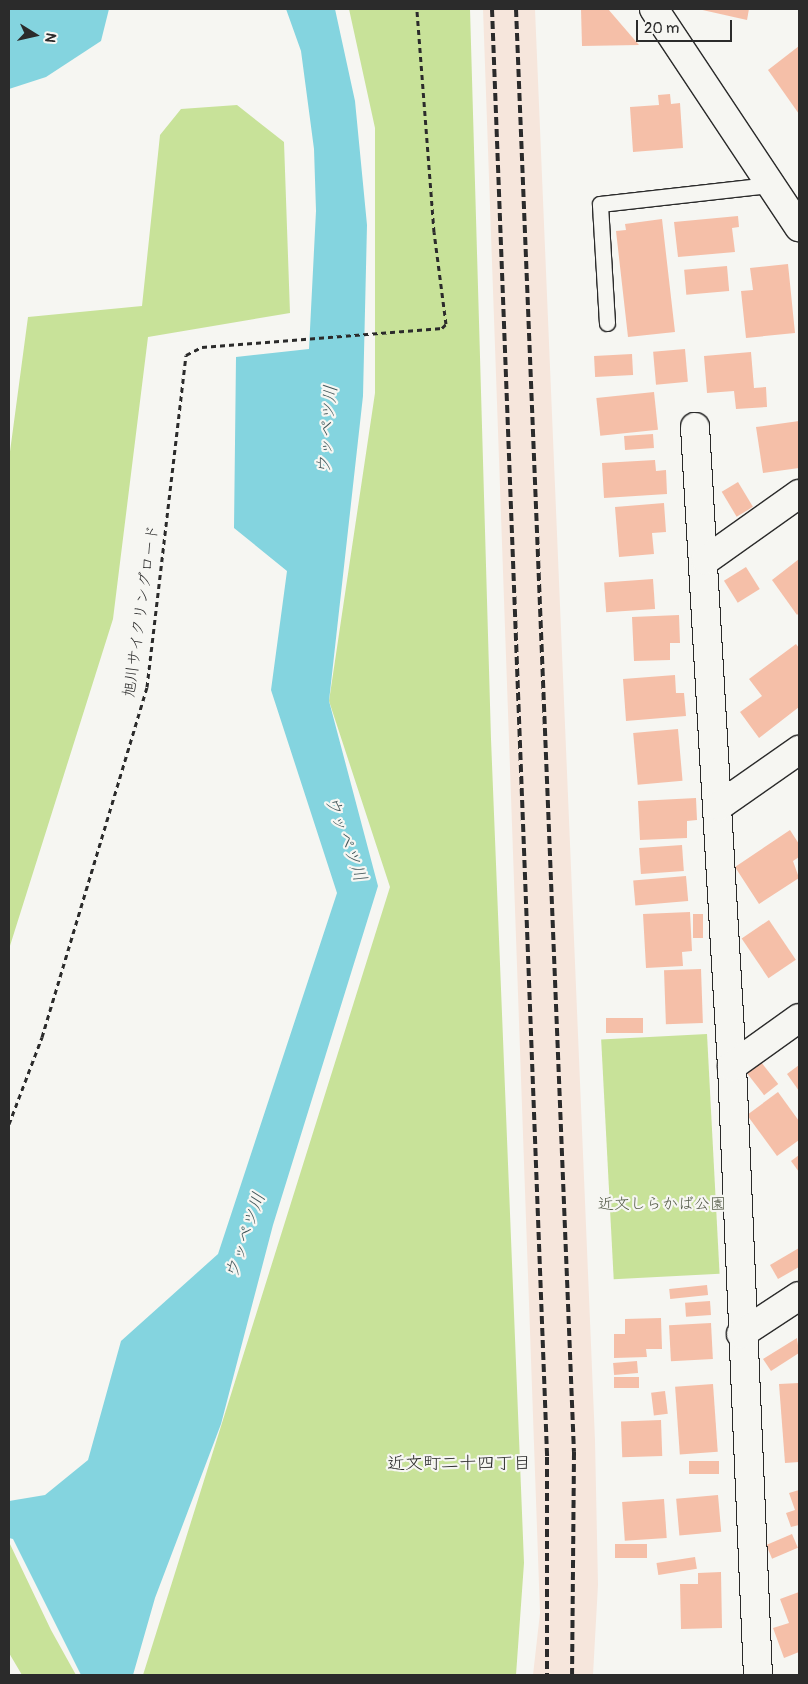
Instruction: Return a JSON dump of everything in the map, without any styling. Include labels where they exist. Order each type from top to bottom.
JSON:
[{"type":"street","points":[[654,9],[769,185],[799,227]]},
{"type":"street","points":[[696,427],[706,560],[732,1066],[741,1334],[758,1675]]},
{"type":"street","points":[[706,560],[799,494]]},
{"type":"street","points":[[719,806],[799,750]]},
{"type":"street","points":[[732,1066],[799,1018]]},
{"type":"street","points":[[741,1334],[799,1296]]},
{"type":"lane","points":[[607,323],[600,204],[769,185]]},
{"type":"path","name":"旭川サイクリングロード","points":[[9,1124],[42,1037],[147,687],[184,360],[190,351],[202,347],[442,328],[446,318],[434,232],[417,9]]},
{"type":"shaded area","points":[[483,9],[535,9],[595,1440],[598,1585],[593,1675],[533,1675],[540,1613]]},
{"type":"green space","points":[[349,9],[470,9],[491,739],[524,1563],[516,1675],[143,1675],[390,887],[329,701],[375,393],[375,128]]},
{"type":"green space","points":[[237,105],[284,142],[290,313],[148,337],[113,619],[9,949],[9,459],[28,317],[142,306],[160,135],[181,109]]},
{"type":"green space","name":"近文しらかば公園","points":[[707,1034],[720,1274],[614,1279],[601,1040]]},
{"type":"green space","points":[[9,1542],[51,1630],[76,1675],[22,1675],[9,1653]]},
{"type":"water","points":[[9,9],[109,9],[101,41],[46,77],[9,89]]},
{"type":"water","name":"ウッペツ川","points":[[286,9],[335,9],[355,101],[367,225],[363,396],[329,701],[378,886],[273,1225],[221,1424],[155,1598],[133,1675],[81,1675],[13,1539],[9,1538],[9,1501],[45,1495],[88,1460],[121,1341],[218,1254],[337,893],[271,690],[287,571],[234,528],[236,357],[309,349],[316,211],[314,149],[301,51]]},
{"type":"building","points":[[581,9],[608,9],[639,45],[582,46]]},
{"type":"building","points":[[698,9],[749,9],[747,20]]},
{"type":"building","points":[[799,46],[799,114],[768,70]]},
{"type":"building","points":[[670,94],[671,104],[680,103],[683,148],[633,152],[630,107],[659,105],[658,95]]},
{"type":"building","points":[[738,216],[739,227],[732,228],[735,252],[678,257],[674,222]]},
{"type":"building","points":[[662,219],[675,332],[628,337],[616,231],[626,230],[625,224]]},
{"type":"building","points":[[788,264],[795,333],[746,338],[741,291],[753,290],[750,268]]},
{"type":"building","points":[[727,266],[729,291],[686,295],[684,270]]},
{"type":"building","points":[[685,349],[688,382],[656,385],[653,352]]},
{"type":"building","points":[[751,352],[754,388],[766,387],[767,407],[736,409],[734,391],[707,393],[704,356]]},
{"type":"building","points":[[632,354],[633,375],[595,377],[594,356]]},
{"type":"building","points":[[654,392],[658,430],[600,436],[596,398]]},
{"type":"building","points":[[799,421],[799,468],[763,473],[756,427]]},
{"type":"building","points":[[653,434],[654,448],[625,450],[624,436]]},
{"type":"building","points":[[655,460],[656,471],[666,470],[667,494],[604,498],[602,463]]},
{"type":"building","points":[[738,482],[753,507],[737,517],[722,492]]},
{"type":"building","points":[[664,503],[666,532],[652,533],[654,554],[619,557],[615,507]]},
{"type":"building","points":[[799,559],[799,613],[797,615],[772,580]]},
{"type":"building","points":[[746,567],[760,589],[738,603],[724,581]]},
{"type":"building","points":[[653,579],[655,609],[606,612],[604,582]]},
{"type":"building","points":[[679,615],[680,643],[670,643],[670,660],[634,661],[632,617]]},
{"type":"building","points":[[796,644],[799,648],[799,707],[759,738],[740,712],[762,696],[749,679]]},
{"type":"building","points":[[675,675],[676,693],[684,693],[686,716],[626,721],[623,679]]},
{"type":"building","points":[[678,729],[683,781],[638,785],[633,733]]},
{"type":"building","points":[[696,798],[697,820],[687,821],[687,838],[640,840],[638,801]]},
{"type":"building","points":[[790,830],[799,844],[799,857],[793,861],[799,878],[759,904],[735,867]]},
{"type":"building","points":[[682,845],[684,871],[641,874],[639,848]]},
{"type":"building","points":[[686,876],[688,901],[635,906],[633,881]]},
{"type":"building","points":[[690,912],[692,951],[682,952],[683,966],[646,968],[643,914]]},
{"type":"building","points":[[693,914],[703,914],[703,938],[693,938]]},
{"type":"building","points":[[769,920],[796,960],[768,978],[742,938]]},
{"type":"building","points":[[701,969],[703,1023],[666,1024],[664,970]]},
{"type":"building","points":[[606,1018],[643,1018],[643,1033],[606,1033]]},
{"type":"building","points":[[761,1062],[778,1084],[764,1095],[747,1073]]},
{"type":"building","points":[[799,1065],[799,1091],[787,1074]]},
{"type":"building","points":[[778,1092],[799,1121],[799,1140],[777,1156],[747,1115]]},
{"type":"building","points":[[799,1155],[799,1172],[791,1161]]},
{"type":"building","points":[[799,1248],[799,1267],[778,1279],[770,1265]]},
{"type":"building","points":[[707,1285],[708,1295],[670,1299],[669,1289]]},
{"type":"building","points":[[710,1301],[711,1315],[686,1317],[685,1303]]},
{"type":"building","points":[[661,1318],[662,1349],[646,1349],[647,1357],[614,1358],[614,1334],[625,1334],[625,1319]]},
{"type":"building","points":[[711,1323],[713,1359],[671,1361],[669,1325]]},
{"type":"building","points":[[797,1338],[799,1353],[771,1371],[763,1359]]},
{"type":"building","points":[[637,1361],[638,1373],[614,1375],[613,1363]]},
{"type":"building","points":[[614,1377],[639,1377],[639,1388],[614,1388]]},
{"type":"building","points":[[799,1383],[799,1462],[785,1463],[779,1384]]},
{"type":"building","points":[[713,1384],[718,1452],[680,1454],[675,1387]]},
{"type":"building","points":[[665,1391],[668,1414],[654,1416],[651,1393]]},
{"type":"building","points":[[661,1420],[662,1456],[622,1457],[621,1421]]},
{"type":"building","points":[[689,1461],[719,1461],[719,1474],[689,1474]]},
{"type":"building","points":[[799,1490],[799,1525],[791,1527],[786,1513],[795,1510],[789,1493]]},
{"type":"building","points":[[718,1495],[721,1532],[679,1536],[676,1499]]},
{"type":"building","points":[[664,1499],[667,1538],[625,1541],[622,1502]]},
{"type":"building","points":[[792,1534],[798,1548],[772,1559],[766,1545]]},
{"type":"building","points":[[615,1544],[647,1544],[647,1558],[615,1558]]},
{"type":"building","points":[[695,1557],[697,1569],[658,1575],[656,1563]]},
{"type":"building","points":[[721,1572],[722,1628],[681,1629],[680,1584],[698,1584],[698,1573]]},
{"type":"building","points":[[799,1592],[799,1652],[784,1658],[773,1628],[789,1623],[780,1599]]},
{"type":"railway","points":[[492,9],[547,1457],[547,1675]]},
{"type":"railway","points":[[516,9],[574,1452],[572,1675]]},
{"type":"district","name":"近文町二十四丁目","points":[[459,1464]]}]
